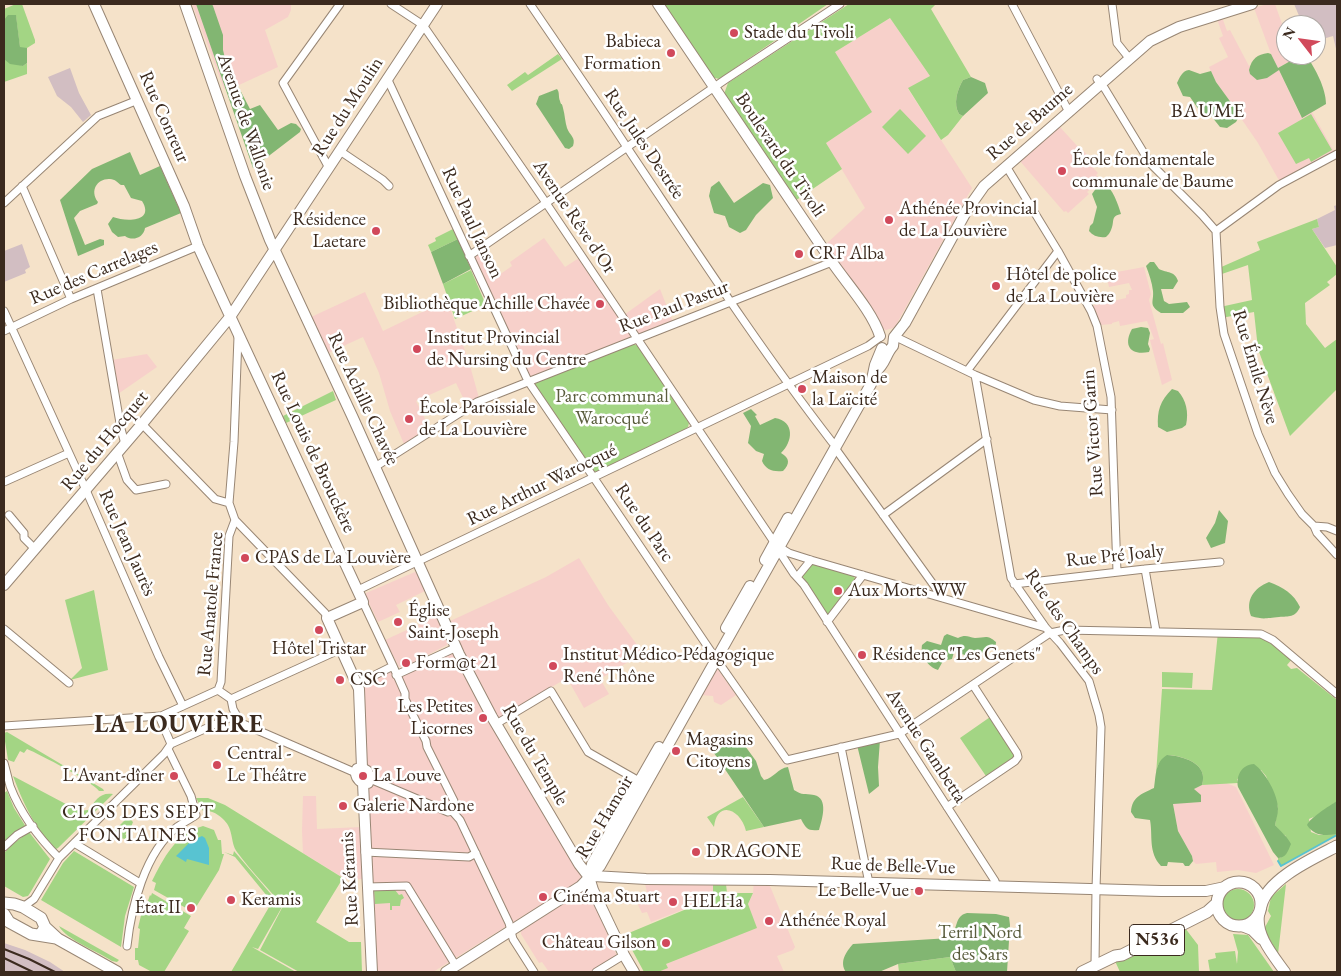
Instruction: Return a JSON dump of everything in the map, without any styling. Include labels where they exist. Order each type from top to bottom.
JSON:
[{"type":"main road","points":[[1242,926],[1252,922],[1260,910],[1264,896],[1279,880],[1299,866],[1337,846]]},
{"type":"main road","points":[[1225,887],[1236,882],[1248,884],[1279,880]]},
{"type":"main road","points":[[1248,884],[1258,892],[1260,910]]},
{"type":"main road","name":"N536","points":[[1095,970],[1109,959],[1122,955],[1208,912],[1217,903],[1220,892],[1225,887]]},
{"type":"main road","points":[[1217,903],[1218,912],[1223,920]]},
{"type":"main road","points":[[42,931],[41,918],[13,905],[6,908],[4,914],[9,922],[31,934],[42,931],[117,972]]},
{"type":"main road","name":"N536","points":[[1082,972],[1095,970],[1164,936],[1208,920],[1223,920],[1232,925],[1242,926]]},
{"type":"street","name":"Rue Conreur","points":[[94,4],[138,100],[184,206],[198,246],[230,317]]},
{"type":"street","name":"Avenue de Wallonie","points":[[186,4],[264,227],[275,251]]},
{"type":"street","points":[[328,168],[283,83],[340,4]]},
{"type":"street","points":[[391,4],[423,25]]},
{"type":"street","name":"Rue du Moulin","points":[[230,317],[437,4]]},
{"type":"street","name":"Rue Jules Destrée","points":[[530,4],[730,303],[943,598]]},
{"type":"street","name":"Boulevard du Tivoli","points":[[658,4],[832,262],[888,340]]},
{"type":"street","points":[[469,256],[840,4]]},
{"type":"street","points":[[1012,4],[1067,109]]},
{"type":"street","points":[[1112,4],[1117,43],[1127,56]]},
{"type":"street","name":"Rue de Baume","points":[[888,340],[974,190],[986,177],[1157,30],[1235,4]]},
{"type":"street","name":"Rue de Baume","points":[[1127,56],[1160,35],[1179,27],[1252,4]]},
{"type":"street","name":"Avenue Rêve d'Or","points":[[423,25],[777,546]]},
{"type":"street","name":"Rue Paul Janson","points":[[387,78],[528,381]]},
{"type":"street","points":[[1099,81],[1150,162],[1216,231],[1279,186],[1337,154]]},
{"type":"street","points":[[4,203],[98,116],[138,100]]},
{"type":"street","name":"Rue de Baume","points":[[888,340],[905,323],[978,193],[1067,109]]},
{"type":"street","points":[[340,152],[383,180],[389,186]]},
{"type":"street","name":"Rue Victor Garin","points":[[1006,166],[1058,251],[1091,311],[1097,326],[1112,410],[1117,572]]},
{"type":"street","points":[[22,186],[71,299]]},
{"type":"street","points":[[264,227],[280,233],[289,229]]},
{"type":"street","name":"Rue Émile Nève","points":[[1216,231],[1221,318],[1232,360],[1258,434],[1275,473],[1296,506],[1337,555]]},
{"type":"street","name":"Rue Conreur","points":[[198,246],[210,259],[225,298],[233,304],[238,303]]},
{"type":"street","name":"Rue des Carrelages","points":[[4,331],[71,299],[198,246]]},
{"type":"street","name":"Rue Achille Chavée","points":[[275,251],[457,647]]},
{"type":"street","points":[[967,371],[1058,251]]},
{"type":"street","name":"Rue Paul Pastur","points":[[375,467],[477,402],[832,262]]},
{"type":"street","points":[[97,288],[125,444]]},
{"type":"street","name":"Rue Jean Jaurès","points":[[4,311],[86,490],[159,657],[183,706]]},
{"type":"street","name":"Rue Louis de Brouckère","points":[[230,317],[363,602]]},
{"type":"street","name":"Rue du Hocquet","points":[[4,585],[142,424],[230,317]]},
{"type":"street","points":[[238,334],[234,442],[229,503],[235,520],[328,618],[359,689],[359,770]]},
{"type":"street","points":[[888,340],[912,346],[1034,400],[1060,406],[1112,410]]},
{"type":"street","name":"Rue Arthur Warocqué","points":[[358,590],[787,384],[868,346],[888,340]]},
{"type":"street","name":"Rue Hamoir","points":[[591,877],[592,864],[639,781],[714,656],[833,445],[871,384],[873,373],[881,368],[888,340]]},
{"type":"street","name":"Rue des Champs","points":[[975,375],[1010,571],[1014,584],[1089,681],[1099,715],[1101,727],[1095,970]]},
{"type":"street","name":"Rue du Parc","points":[[528,381],[714,656],[787,760],[841,747]]},
{"type":"street","points":[[142,424],[214,499],[229,503]]},
{"type":"street","points":[[883,515],[987,439]]},
{"type":"street","points":[[118,452],[127,480],[136,490],[166,484]]},
{"type":"street","points":[[4,482],[69,453]]},
{"type":"street","points":[[9,515],[24,533],[24,538],[35,549]]},
{"type":"street","name":"Rue Anatole France","points":[[218,690],[221,682],[229,536],[235,520]]},
{"type":"street","points":[[1314,526],[1327,527],[1337,531]]},
{"type":"street","points":[[777,546],[789,553],[811,560],[1048,630],[1265,635],[1337,694]]},
{"type":"street","name":"Avenue Gambetta","points":[[777,546],[995,881],[996,887]]},
{"type":"street","points":[[797,577],[811,560]]},
{"type":"street","name":"Rue Pré Joaly","points":[[1014,584],[1145,568],[1220,562]]},
{"type":"street","points":[[1145,568],[1156,631]]},
{"type":"street","points":[[827,622],[863,575]]},
{"type":"street","points":[[328,618],[363,602],[393,666],[405,699],[454,801],[452,811]]},
{"type":"street","points":[[4,629],[69,682]]},
{"type":"street","points":[[869,883],[841,747],[899,734],[973,685],[1048,630]]},
{"type":"street","points":[[396,675],[457,647]]},
{"type":"street","name":"Rue du Temple","points":[[457,647],[496,724],[554,822],[591,877],[593,890],[634,972]]},
{"type":"street","points":[[231,699],[341,649]]},
{"type":"street","name":"Rue Hamoir","points":[[591,877],[600,866],[714,656]]},
{"type":"street","points":[[357,684],[393,666]]},
{"type":"street","points":[[947,807],[1018,757],[973,685]]},
{"type":"street","points":[[4,726],[159,716],[218,690],[221,694],[231,699],[236,717],[246,726],[359,770],[367,771],[366,781],[448,812],[452,811]]},
{"type":"street","points":[[496,724],[551,691],[588,752],[639,781]]},
{"type":"street","points":[[127,946],[129,923],[140,883],[162,844],[170,834],[196,815],[191,796],[159,716]]},
{"type":"street","points":[[33,913],[34,900],[59,858],[170,746],[236,717]]},
{"type":"street","points":[[4,763],[7,788],[32,826],[59,858]]},
{"type":"street","name":"Rue Kéramis","points":[[366,781],[367,887],[372,972]]},
{"type":"street","points":[[452,811],[460,820],[476,853],[510,927],[513,939],[534,972]]},
{"type":"street","points":[[4,847],[17,835],[32,826]]},
{"type":"street","points":[[74,843],[140,883]]},
{"type":"street","points":[[366,852],[469,857],[476,853]]},
{"type":"street","points":[[367,887],[407,886],[450,970],[510,927],[581,886],[591,877]]},
{"type":"street","name":"Rue de Belle-Vue","points":[[591,877],[1196,891],[1225,887]]},
{"type":"street","name":"Rue de Belle-Vue","points":[[1196,891],[1217,903]]},
{"type":"street","points":[[13,905],[34,900]]},
{"type":"street","points":[[1260,910],[1259,929],[1265,942],[1285,972]]},
{"type":"street","points":[[1242,926],[1252,930],[1265,942]]},
{"type":"street","points":[[596,972],[624,955]]},
{"type":"shaded area","points":[[192,4],[291,4],[288,17],[265,30],[278,67],[239,85],[224,89]]},
{"type":"shaded area","points":[[1275,4],[1279,15],[1276,15],[1276,65],[1283,65],[1278,68],[1301,117],[1312,112],[1336,155],[1281,184],[1258,143],[1216,82],[1209,67],[1228,57],[1219,38],[1223,36],[1217,19],[1222,17],[1227,31],[1230,30],[1249,66],[1271,54],[1254,8]]},
{"type":"shaded area","points":[[1294,4],[1337,4],[1337,53],[1333,36],[1326,38],[1326,15],[1299,15]]},
{"type":"shaded area","name":"Athénée Provincial de La Louvière","points":[[890,18],[930,76],[908,89],[972,188],[896,325],[886,330],[881,328],[825,245],[865,208],[826,143],[871,112],[835,52]]},
{"type":"shaded area","points":[[70,68],[79,93],[91,115],[83,122],[71,107],[57,96],[48,77]]},
{"type":"shaded area","name":"École fondamentale communale de Baume","points":[[1059,126],[1088,156],[1085,159],[1098,173],[1096,175],[1101,180],[1068,213],[1064,212],[1019,160]]},
{"type":"shaded area","points":[[1337,205],[1337,245],[1325,248],[1312,229],[1319,227],[1317,219],[1335,210],[1334,206]]},
{"type":"shaded area","points":[[544,238],[565,267],[579,258],[630,333],[630,337],[529,378],[474,258],[486,248],[499,275],[512,266],[510,262]]},
{"type":"shaded area","points":[[22,244],[30,267],[25,270],[26,273],[4,282],[4,251]]},
{"type":"shaded area","points":[[1144,267],[1151,294],[1149,300],[1161,344],[1163,343],[1172,380],[1162,385],[1150,340],[1154,339],[1147,321],[1120,326],[1119,321],[1100,325],[1091,306],[1126,298],[1129,290],[1132,290],[1129,283],[1109,287],[1106,274]]},
{"type":"shaded area","points":[[660,289],[673,322],[643,335],[638,334],[624,315]]},
{"type":"shaded area","name":"Institut Provincial de Nursing du Centre","points":[[365,292],[383,331],[447,300],[469,362],[479,398],[466,404],[456,383],[416,401],[429,427],[404,444],[390,411],[379,373],[363,337],[326,354],[309,318]]},
{"type":"shaded area","points":[[147,354],[157,367],[118,394],[112,360]]},
{"type":"shaded area","points":[[579,558],[608,605],[643,653],[600,679],[609,694],[584,708],[567,678],[497,719],[448,622],[546,577]]},
{"type":"shaded area","points":[[415,572],[425,591],[396,605],[400,612],[378,622],[366,597],[366,593]]},
{"type":"shaded area","points":[[424,617],[430,619],[433,617],[434,619],[437,617],[448,641],[447,645],[404,667],[399,667],[385,640],[411,628],[413,633],[420,629],[418,625],[422,623],[421,619]]},
{"type":"shaded area","points":[[453,652],[458,656],[454,659],[546,814],[545,817],[582,876],[579,881],[433,972],[374,972],[363,684],[391,670],[399,677]]},
{"type":"shaded area","points":[[717,668],[736,695],[721,705],[714,702],[713,696],[701,695]]},
{"type":"shaded area","points":[[1226,783],[1236,787],[1274,865],[1256,873],[1238,870],[1217,872],[1216,862],[1196,864],[1193,861],[1178,831],[1173,803],[1201,802],[1194,789],[1202,785]]},
{"type":"shaded area","points":[[303,796],[316,796],[317,829],[362,827],[363,879],[345,879],[303,853]]},
{"type":"shaded area","name":"Athénée Royal","points":[[754,879],[770,880],[770,886],[795,947],[793,950],[777,956],[784,972],[658,972],[667,968],[666,964],[756,928],[748,904],[753,893]]},
{"type":"shaded area","name":"HELHa","points":[[645,884],[713,884],[713,898],[651,922],[647,912],[642,913],[638,905],[649,900]]},
{"type":"shaded area","points":[[585,889],[588,890],[617,956],[592,972],[549,972],[542,962],[539,963],[521,931]]},
{"type":"shaded area","points":[[4,943],[25,950],[50,962],[65,972],[4,972]]},
{"type":"green space","points":[[16,4],[22,4],[35,40],[35,43],[27,48],[20,48],[16,16],[4,20],[4,9]]},
{"type":"green space","points":[[196,4],[212,4],[223,35],[223,50],[229,75],[238,86],[250,109],[260,105],[278,130],[291,123],[296,124],[301,129],[300,132],[253,168]]},
{"type":"green space","name":"Stade du Tivoli","points":[[663,4],[828,4],[719,79],[712,77]]},
{"type":"green space","points":[[849,4],[936,4],[931,9],[971,77],[963,80],[956,97],[957,110],[963,116],[948,135],[941,140],[908,88],[930,76],[890,18],[835,52],[872,112],[826,143],[842,169],[792,203],[724,94],[728,83]]},
{"type":"green space","points":[[8,15],[16,15],[20,47],[27,48],[27,63],[23,66],[10,64],[4,59],[4,20]]},
{"type":"green space","points":[[558,54],[562,59],[512,91],[507,85],[525,72],[528,75]]},
{"type":"green space","points":[[1271,54],[1278,68],[1283,65],[1312,65],[1322,85],[1326,104],[1302,118],[1279,70],[1267,78],[1257,80],[1250,74],[1249,70],[1253,60],[1261,55]]},
{"type":"green space","points":[[4,59],[23,66],[27,63],[27,74],[4,82]]},
{"type":"green space","points":[[1189,70],[1200,74],[1211,71],[1216,82],[1240,115],[1236,122],[1227,128],[1220,127],[1212,117],[1199,110],[1190,97],[1183,96],[1177,83],[1183,73]]},
{"type":"green space","points":[[971,77],[985,83],[988,93],[963,116],[957,110],[956,97],[963,80]]},
{"type":"green space","points":[[557,89],[567,128],[574,141],[573,146],[569,149],[565,148],[536,104],[539,96]]},
{"type":"green space","points":[[900,109],[926,136],[908,154],[882,127]]},
{"type":"green space","points":[[1311,114],[1332,150],[1311,162],[1309,158],[1296,164],[1278,133]]},
{"type":"green space","points":[[130,152],[140,175],[160,166],[181,213],[145,228],[143,234],[138,238],[118,237],[112,232],[108,224],[113,217],[125,220],[137,219],[145,213],[145,208],[142,201],[131,198],[124,185],[112,179],[102,180],[96,186],[94,193],[97,204],[80,211],[74,218],[85,245],[100,239],[104,240],[104,245],[78,256],[60,200],[92,169]]},
{"type":"green space","points":[[719,181],[734,203],[763,183],[770,185],[773,198],[756,215],[746,230],[740,233],[729,227],[725,216],[714,213],[709,196],[711,187]]},
{"type":"green space","points":[[1104,183],[1113,193],[1121,214],[1115,216],[1108,235],[1101,237],[1089,231],[1097,207],[1092,194],[1097,187]]},
{"type":"green space","points":[[1317,219],[1319,227],[1312,229],[1337,267],[1337,274],[1327,282],[1330,285],[1305,303],[1306,324],[1325,348],[1337,339],[1337,389],[1290,436],[1258,349],[1254,312],[1221,318],[1220,307],[1252,300],[1248,265],[1219,275],[1219,268],[1260,250],[1257,242]]},
{"type":"green space","points":[[453,229],[458,239],[431,252],[428,245],[436,241],[435,238]]},
{"type":"green space","points":[[458,239],[471,269],[443,284],[431,252]]},
{"type":"green space","points":[[1150,262],[1154,262],[1159,269],[1173,274],[1177,278],[1178,281],[1173,289],[1161,289],[1164,301],[1169,304],[1187,302],[1190,307],[1183,313],[1161,313],[1154,308],[1152,303],[1152,284],[1146,266]]},
{"type":"green space","points":[[471,270],[486,305],[455,319],[443,284]]},
{"type":"green space","points":[[1148,328],[1150,333],[1149,352],[1133,351],[1128,344],[1132,329]]},
{"type":"green space","name":"Parc communal Warocqué","points":[[633,344],[639,346],[689,423],[688,427],[598,473],[592,470],[534,385],[537,381]]},
{"type":"green space","points":[[1172,389],[1178,391],[1183,398],[1187,411],[1187,420],[1186,425],[1182,428],[1167,432],[1158,427],[1158,416],[1162,402]]},
{"type":"green space","points":[[333,391],[336,400],[286,423],[283,416]]},
{"type":"green space","points":[[751,409],[757,415],[755,416],[760,425],[775,418],[786,423],[789,427],[790,438],[781,453],[788,461],[783,471],[773,471],[768,468],[762,461],[764,454],[756,451],[748,443],[751,426],[743,413]]},
{"type":"green space","points":[[1219,510],[1228,521],[1225,543],[1211,548],[1206,538],[1215,523]]},
{"type":"green space","points":[[810,563],[852,575],[856,579],[828,615],[801,574]]},
{"type":"green space","points":[[1269,582],[1279,586],[1295,598],[1300,607],[1294,615],[1265,618],[1251,616],[1249,605],[1252,595]]},
{"type":"green space","points":[[94,590],[108,670],[70,680],[82,668],[65,600]]},
{"type":"green space","points":[[1218,632],[1261,634],[1293,658],[1287,665],[1291,669],[1297,668],[1337,700],[1337,801],[1321,814],[1309,819],[1311,832],[1319,835],[1337,835],[1281,866],[1278,858],[1281,858],[1286,836],[1275,825],[1278,807],[1266,776],[1261,770],[1237,779],[1238,783],[1202,785],[1202,772],[1194,762],[1168,755],[1158,765],[1156,775],[1162,689],[1212,690]]},
{"type":"green space","points":[[947,634],[958,638],[965,636],[975,638],[988,637],[996,642],[996,645],[992,649],[979,654],[969,649],[965,655],[954,652],[952,659],[943,661],[938,670],[926,660],[922,653],[922,645],[927,641],[941,645],[944,636]]},
{"type":"green space","points":[[1162,672],[1193,673],[1192,688],[1162,687]]},
{"type":"green space","points":[[993,715],[1018,755],[988,779],[960,738]]},
{"type":"green space","points":[[7,732],[104,791],[99,791],[77,775],[27,749],[24,753],[20,751],[14,762],[8,760],[4,735]]},
{"type":"green space","points":[[736,737],[740,739],[756,761],[764,780],[781,769],[788,767],[794,790],[802,794],[814,795],[822,800],[822,821],[819,830],[808,829],[801,819],[764,827],[714,753]]},
{"type":"green space","points":[[880,740],[879,786],[869,794],[857,745]]},
{"type":"green space","points":[[1167,755],[1181,757],[1194,762],[1202,772],[1202,785],[1194,789],[1201,795],[1201,802],[1173,804],[1178,831],[1192,856],[1193,861],[1189,866],[1185,866],[1183,863],[1168,862],[1167,866],[1161,866],[1154,855],[1150,820],[1135,818],[1131,812],[1135,799],[1154,788],[1158,765]]},
{"type":"green space","points":[[1254,764],[1266,778],[1276,797],[1278,809],[1275,825],[1291,844],[1286,854],[1281,858],[1278,858],[1273,852],[1238,787],[1240,772],[1246,766]]},
{"type":"green space","points":[[13,776],[79,811],[88,810],[104,794],[113,794],[56,849],[36,825]]},
{"type":"green space","points":[[7,791],[14,808],[26,827],[4,844],[4,793]]},
{"type":"green space","points":[[743,797],[764,827],[746,831],[739,817],[729,810],[724,810],[716,818],[714,827],[707,817]]},
{"type":"green space","points":[[196,798],[208,798],[225,805],[343,878],[316,922],[349,942],[361,942],[362,972],[299,972],[260,950],[283,906],[237,852],[227,824],[214,813],[203,811]]},
{"type":"green space","points":[[1337,801],[1337,834],[1320,834],[1310,829],[1307,825],[1312,819]]},
{"type":"green space","points":[[128,817],[133,822],[131,827],[134,829],[131,834],[128,831],[125,835],[129,834],[125,839],[104,835],[108,830],[112,833]]},
{"type":"green space","points":[[203,826],[214,830],[218,840],[221,840],[222,854],[224,854],[219,870],[193,912],[154,890],[156,883],[152,881],[166,856],[178,841],[193,830]]},
{"type":"green space","points":[[29,832],[50,859],[28,896],[23,897],[4,886],[4,853]]},
{"type":"green space","points":[[74,851],[134,887],[125,916],[121,947],[41,900],[63,863]]},
{"type":"green space","points":[[234,851],[282,907],[258,949],[252,947],[296,972],[231,972],[272,902],[235,857],[224,852],[233,855]]},
{"type":"green space","points":[[713,884],[726,884],[727,893],[753,893],[748,904],[757,928],[666,964],[668,968],[658,972],[644,972],[624,935],[713,898]]},
{"type":"green space","points":[[1286,884],[1278,954],[1264,929],[1271,916],[1268,911],[1271,897]]},
{"type":"green space","points":[[1238,889],[1249,894],[1254,905],[1249,916],[1238,921],[1227,916],[1222,905],[1227,894]]},
{"type":"green space","points":[[374,890],[395,890],[399,895],[402,894],[404,898],[401,900],[400,906],[392,906],[392,910],[390,910],[390,903],[375,904]]},
{"type":"green space","points":[[152,893],[191,916],[184,928],[189,931],[164,972],[152,972],[139,965],[138,960],[135,960],[135,948],[138,948],[140,929],[138,928],[142,911],[144,912]]},
{"type":"green space","name":"Terril Nord des Sars","points":[[967,913],[996,914],[1009,917],[1007,972],[956,972],[950,957],[898,964],[879,972],[846,972],[844,968],[844,957],[853,944],[950,938],[960,917]]},
{"type":"green space","points":[[59,926],[119,960],[117,962],[112,961],[83,945],[68,936]]},
{"type":"green space","points":[[1185,928],[1198,945],[1199,972],[1120,972],[1115,961]]},
{"type":"green space","points":[[1233,934],[1248,935],[1274,972],[1210,972],[1208,960],[1216,958],[1215,953],[1235,951],[1237,964],[1238,952]]},
{"type":"green space","points":[[950,957],[956,972],[899,972],[898,964]]},
{"type":"water","points":[[202,836],[205,838],[209,848],[209,865],[187,859],[186,862],[176,856],[191,841]]},
{"type":"waterway","points":[[1278,861],[1281,866],[1337,835]]},
{"type":"railway","points":[[4,949],[55,972]]},
{"type":"railway","points":[[4,958],[33,972]]},
{"type":"place","name":"Stade du Tivoli","points":[[734,33]]},
{"type":"place","name":"Babieca Formation","points":[[671,53]]},
{"type":"place","name":"École fondamentale communale de Baume","points":[[1062,171]]},
{"type":"place","name":"Athénée Provincial de La Louvière","points":[[889,220]]},
{"type":"place","name":"Résidence Laetare","points":[[376,231]]},
{"type":"place","name":"CRF Alba","points":[[799,254]]},
{"type":"place","name":"Hôtel de police de La Louvière","points":[[996,286]]},
{"type":"place","name":"Bibliothèque Achille Chavée","points":[[600,304]]},
{"type":"place","name":"Institut Provincial de Nursing du Centre","points":[[417,349]]},
{"type":"place","name":"Maison de la Laïcité","points":[[802,389]]},
{"type":"place","name":"École Paroissiale de La Louvière","points":[[409,419]]},
{"type":"place","name":"CPAS de La Louvière","points":[[245,558]]},
{"type":"place","name":"Aux Morts WW","points":[[838,591]]},
{"type":"place","name":"Église Saint-Joseph","points":[[398,622]]},
{"type":"place","name":"Hôtel Tristar","points":[[319,630]]},
{"type":"place","name":"Résidence \"Les Genets\"","points":[[862,655]]},
{"type":"place","name":"Form@t 21","points":[[406,663]]},
{"type":"place","name":"Institut Médico-Pédagogique René Thône","points":[[553,666]]},
{"type":"place","name":"CSC","points":[[340,680]]},
{"type":"place","name":"Les Petites Licornes","points":[[483,718]]},
{"type":"place","name":"Magasins Citoyens","points":[[676,751]]},
{"type":"place","name":"Central - Le Théâtre","points":[[217,765]]},
{"type":"place","name":"L'Avant-dîner","points":[[174,776]]},
{"type":"place","name":"La Louve","points":[[363,776]]},
{"type":"place","name":"Galerie Nardone","points":[[343,806]]},
{"type":"place","name":"DRAGONE","points":[[696,852]]},
{"type":"place","name":"Le Belle-Vue","points":[[919,891]]},
{"type":"place","name":"Cinéma Stuart","points":[[543,897]]},
{"type":"place","name":"Keramis","points":[[231,900]]},
{"type":"place","name":"HELHa","points":[[673,902]]},
{"type":"place","name":"État II","points":[[191,908]]},
{"type":"place","name":"Athénée Royal","points":[[769,921]]},
{"type":"place","name":"Château Gilson","points":[[666,943]]},
{"type":"district","name":"BAUME","points":[[1208,112]]},
{"type":"district","name":"LA LOUVIÈRE","points":[[179,725]]},
{"type":"district","name":"CLOS DES SEPT FONTAINES","points":[[138,824]]}]
